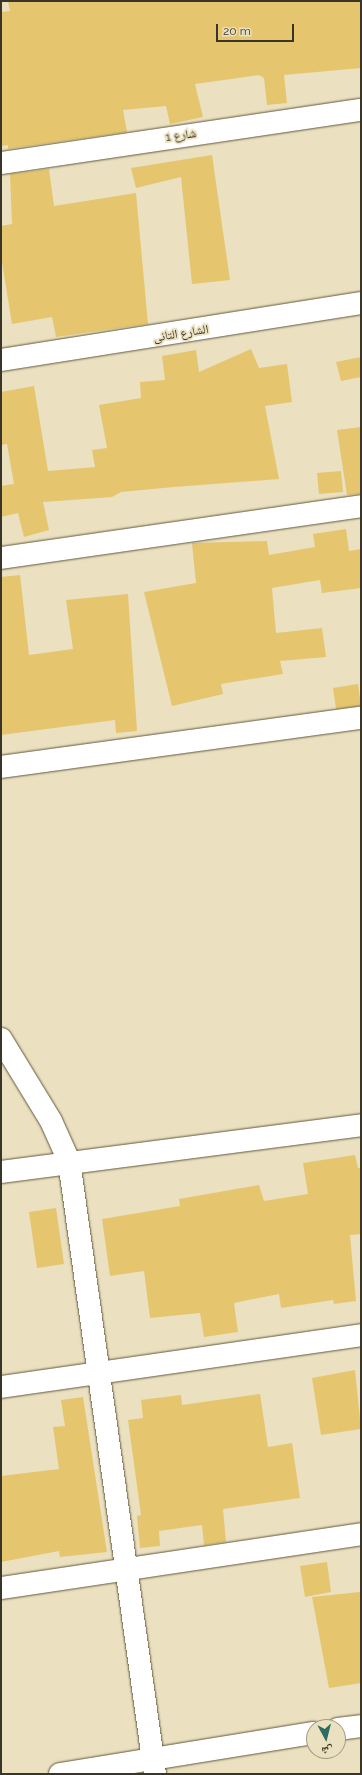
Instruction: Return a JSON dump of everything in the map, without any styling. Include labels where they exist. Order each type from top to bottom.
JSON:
[{"type":"street","name":"شارع 1","points":[[1,163],[361,110]]},
{"type":"street","name":"الشارع التانى","points":[[1,360],[361,303]]},
{"type":"street","points":[[1,558],[361,506]]},
{"type":"street","points":[[1,767],[361,718]]},
{"type":"street","points":[[1,1039],[51,1121],[70,1161],[125,1572],[154,1766]]},
{"type":"street","points":[[1,1172],[70,1161],[361,1125]]},
{"type":"street","points":[[1,1388],[361,1335]]},
{"type":"street","points":[[1,1588],[125,1572],[361,1534]]},
{"type":"street","points":[[346,1728],[361,1726]]},
{"type":"street","points":[[60,1774],[154,1766],[306,1735]]},
{"type":"building","points":[[8,1],[361,1],[361,68],[284,75],[287,103],[267,105],[264,78],[259,75],[195,84],[203,117],[170,124],[166,106],[123,110],[127,132],[8,149],[8,145],[1,146],[1,12],[10,11]]},
{"type":"building","points":[[212,155],[230,280],[192,284],[181,177],[136,188],[131,168]]},
{"type":"building","points":[[49,169],[54,206],[136,193],[148,324],[56,337],[52,317],[12,324],[1,256],[1,226],[12,224],[10,174]]},
{"type":"building","points":[[251,349],[259,368],[287,364],[292,402],[265,406],[279,479],[121,492],[112,497],[43,502],[49,530],[24,537],[18,513],[1,517],[1,486],[14,484],[7,444],[1,445],[1,392],[34,386],[48,471],[95,467],[92,450],[107,448],[99,405],[141,398],[140,382],[165,380],[162,356],[196,350],[199,372]]},
{"type":"building","points":[[361,357],[361,377],[341,381],[336,362]]},
{"type":"building","points":[[361,427],[361,494],[347,495],[337,430]]},
{"type":"building","points":[[341,471],[343,492],[319,494],[317,473]]},
{"type":"building","points":[[346,529],[349,551],[361,549],[361,588],[322,593],[320,580],[272,588],[276,633],[322,628],[326,657],[280,661],[283,674],[221,684],[223,694],[172,706],[144,592],[196,583],[192,543],[267,541],[269,555],[315,547],[313,534]]},
{"type":"building","points":[[20,575],[29,655],[73,649],[66,600],[128,594],[137,731],[116,733],[115,720],[1,735],[1,577]]},
{"type":"building","points":[[358,684],[361,706],[336,709],[333,688]]},
{"type":"building","points":[[355,1155],[358,1168],[361,1168],[361,1234],[350,1235],[356,1301],[334,1304],[333,1300],[281,1308],[279,1294],[234,1303],[238,1332],[204,1337],[200,1313],[150,1318],[144,1271],[110,1276],[102,1219],[180,1206],[179,1199],[259,1185],[264,1201],[308,1194],[303,1163]]},
{"type":"building","points":[[56,1208],[64,1264],[37,1268],[29,1212]]},
{"type":"building","points":[[355,1370],[361,1429],[321,1435],[312,1378]]},
{"type":"building","points":[[260,1394],[268,1447],[292,1443],[300,1498],[223,1509],[226,1542],[204,1545],[202,1525],[159,1531],[160,1546],[140,1548],[137,1516],[141,1515],[128,1420],[143,1418],[141,1400],[181,1395],[182,1405]]},
{"type":"building","points":[[83,1397],[107,1552],[60,1557],[59,1551],[1,1562],[1,1476],[59,1469],[53,1427],[65,1426],[61,1400]]},
{"type":"building","points":[[327,1562],[331,1592],[305,1597],[300,1566]]},
{"type":"building","points":[[360,1592],[361,1683],[329,1688],[312,1597]]}]
